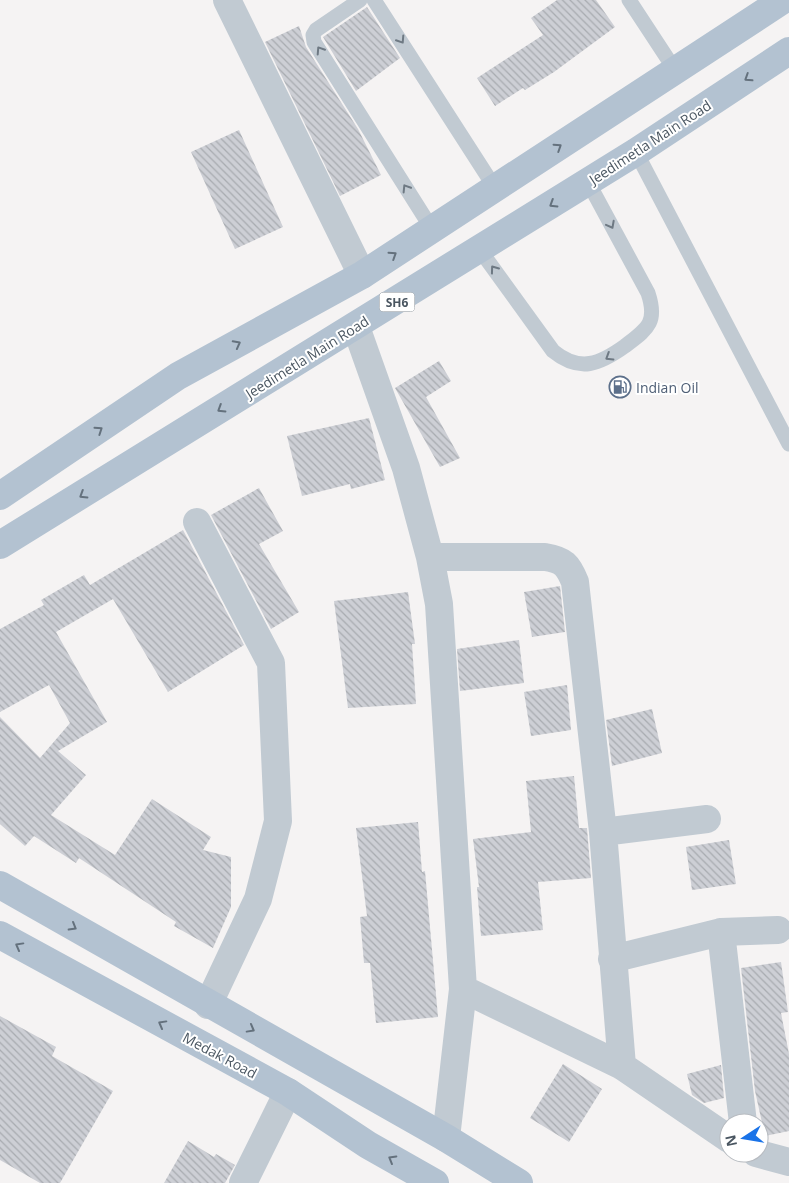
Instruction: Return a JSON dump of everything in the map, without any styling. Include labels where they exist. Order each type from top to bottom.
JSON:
[{"type":"main road","points":[[0,496],[178,376],[362,275],[783,0]]},
{"type":"main road","name":"Jeedimetla Main Road","points":[[0,545],[480,250],[636,152],[789,51]]},
{"type":"main road","points":[[0,885],[208,1005],[446,1138],[503,1179]]},
{"type":"main road","name":"Medak Road","points":[[0,936],[288,1092],[368,1145],[435,1183]]},
{"type":"street","points":[[227,0],[362,275]]},
{"type":"street","points":[[356,327],[406,468],[430,557],[439,604],[463,989],[446,1138]]},
{"type":"street","points":[[197,522],[270,663],[278,821],[258,899],[208,1005]]},
{"type":"street","points":[[430,557],[545,557],[560,559],[568,565],[575,582],[603,832],[622,1066]]},
{"type":"street","points":[[603,832],[707,819]]},
{"type":"street","points":[[612,959],[720,932],[778,930]]},
{"type":"street","points":[[720,932],[742,1113]]},
{"type":"street","points":[[463,989],[622,1066],[719,1132]]},
{"type":"street","points":[[243,1183],[288,1092]]},
{"type":"street","points":[[769,1157],[789,1162]]},
{"type":"lane","points":[[360,0],[316,30],[313,35],[314,42],[432,229]]},
{"type":"lane","points":[[374,0],[383,11],[495,188]]},
{"type":"lane","points":[[629,0],[675,70]]},
{"type":"lane","points":[[636,152],[789,444]]},
{"type":"lane","points":[[480,250],[553,351],[564,360],[578,363],[592,364],[605,360],[647,329],[652,317],[652,306],[648,293],[588,182]]},
{"type":"building","points":[[557,0],[596,0],[615,27],[554,72],[525,90],[523,88],[495,106],[477,78],[543,35],[531,18]]},
{"type":"building","points":[[367,7],[400,58],[356,91],[323,37]]},
{"type":"building","points":[[299,26],[306,47],[358,129],[381,175],[340,196],[265,42]]},
{"type":"building","points":[[239,130],[283,227],[235,249],[191,152]]},
{"type":"building","points":[[439,361],[451,381],[426,397],[460,458],[440,467],[395,388]]},
{"type":"building","points":[[369,418],[385,480],[351,489],[350,484],[302,496],[287,436]]},
{"type":"building","points":[[259,488],[283,531],[259,544],[299,612],[271,629],[211,515]]},
{"type":"building","points":[[183,530],[244,645],[168,692],[113,599],[56,632],[107,722],[58,751],[86,775],[51,815],[115,855],[152,799],[211,837],[203,850],[231,857],[231,907],[213,948],[174,926],[176,922],[79,858],[76,863],[34,836],[25,846],[0,824],[0,717],[40,758],[70,723],[49,685],[0,712],[0,629],[44,605],[41,600],[84,575],[90,585]]},
{"type":"building","points":[[560,586],[565,632],[532,637],[524,592]]},
{"type":"building","points":[[408,592],[415,644],[412,644],[416,704],[348,708],[334,601]]},
{"type":"building","points":[[519,640],[524,683],[460,691],[457,649]]},
{"type":"building","points":[[567,685],[571,730],[531,736],[524,692]]},
{"type":"building","points":[[652,709],[662,753],[612,766],[606,720]]},
{"type":"building","points":[[574,776],[579,828],[587,828],[591,878],[538,882],[543,930],[481,936],[477,887],[479,887],[473,839],[531,832],[526,781]]},
{"type":"building","points":[[418,822],[422,872],[425,871],[438,1017],[376,1023],[370,963],[364,963],[360,917],[367,916],[356,828]]},
{"type":"building","points":[[729,840],[736,884],[692,890],[686,847]]},
{"type":"building","points":[[781,962],[788,1012],[781,1013],[789,1054],[789,1131],[769,1135],[769,1113],[760,1113],[755,1091],[741,968]]},
{"type":"building","points":[[0,1016],[56,1047],[52,1056],[113,1091],[60,1183],[40,1183],[0,1160]]},
{"type":"building","points":[[563,1064],[602,1089],[569,1142],[530,1118]]},
{"type":"building","points":[[721,1065],[724,1098],[704,1103],[692,1095],[687,1074]]},
{"type":"building","points":[[188,1141],[214,1157],[216,1154],[235,1165],[225,1183],[164,1183]]},
{"type":"place","name":"Indian Oil","points":[[620,387]]}]
